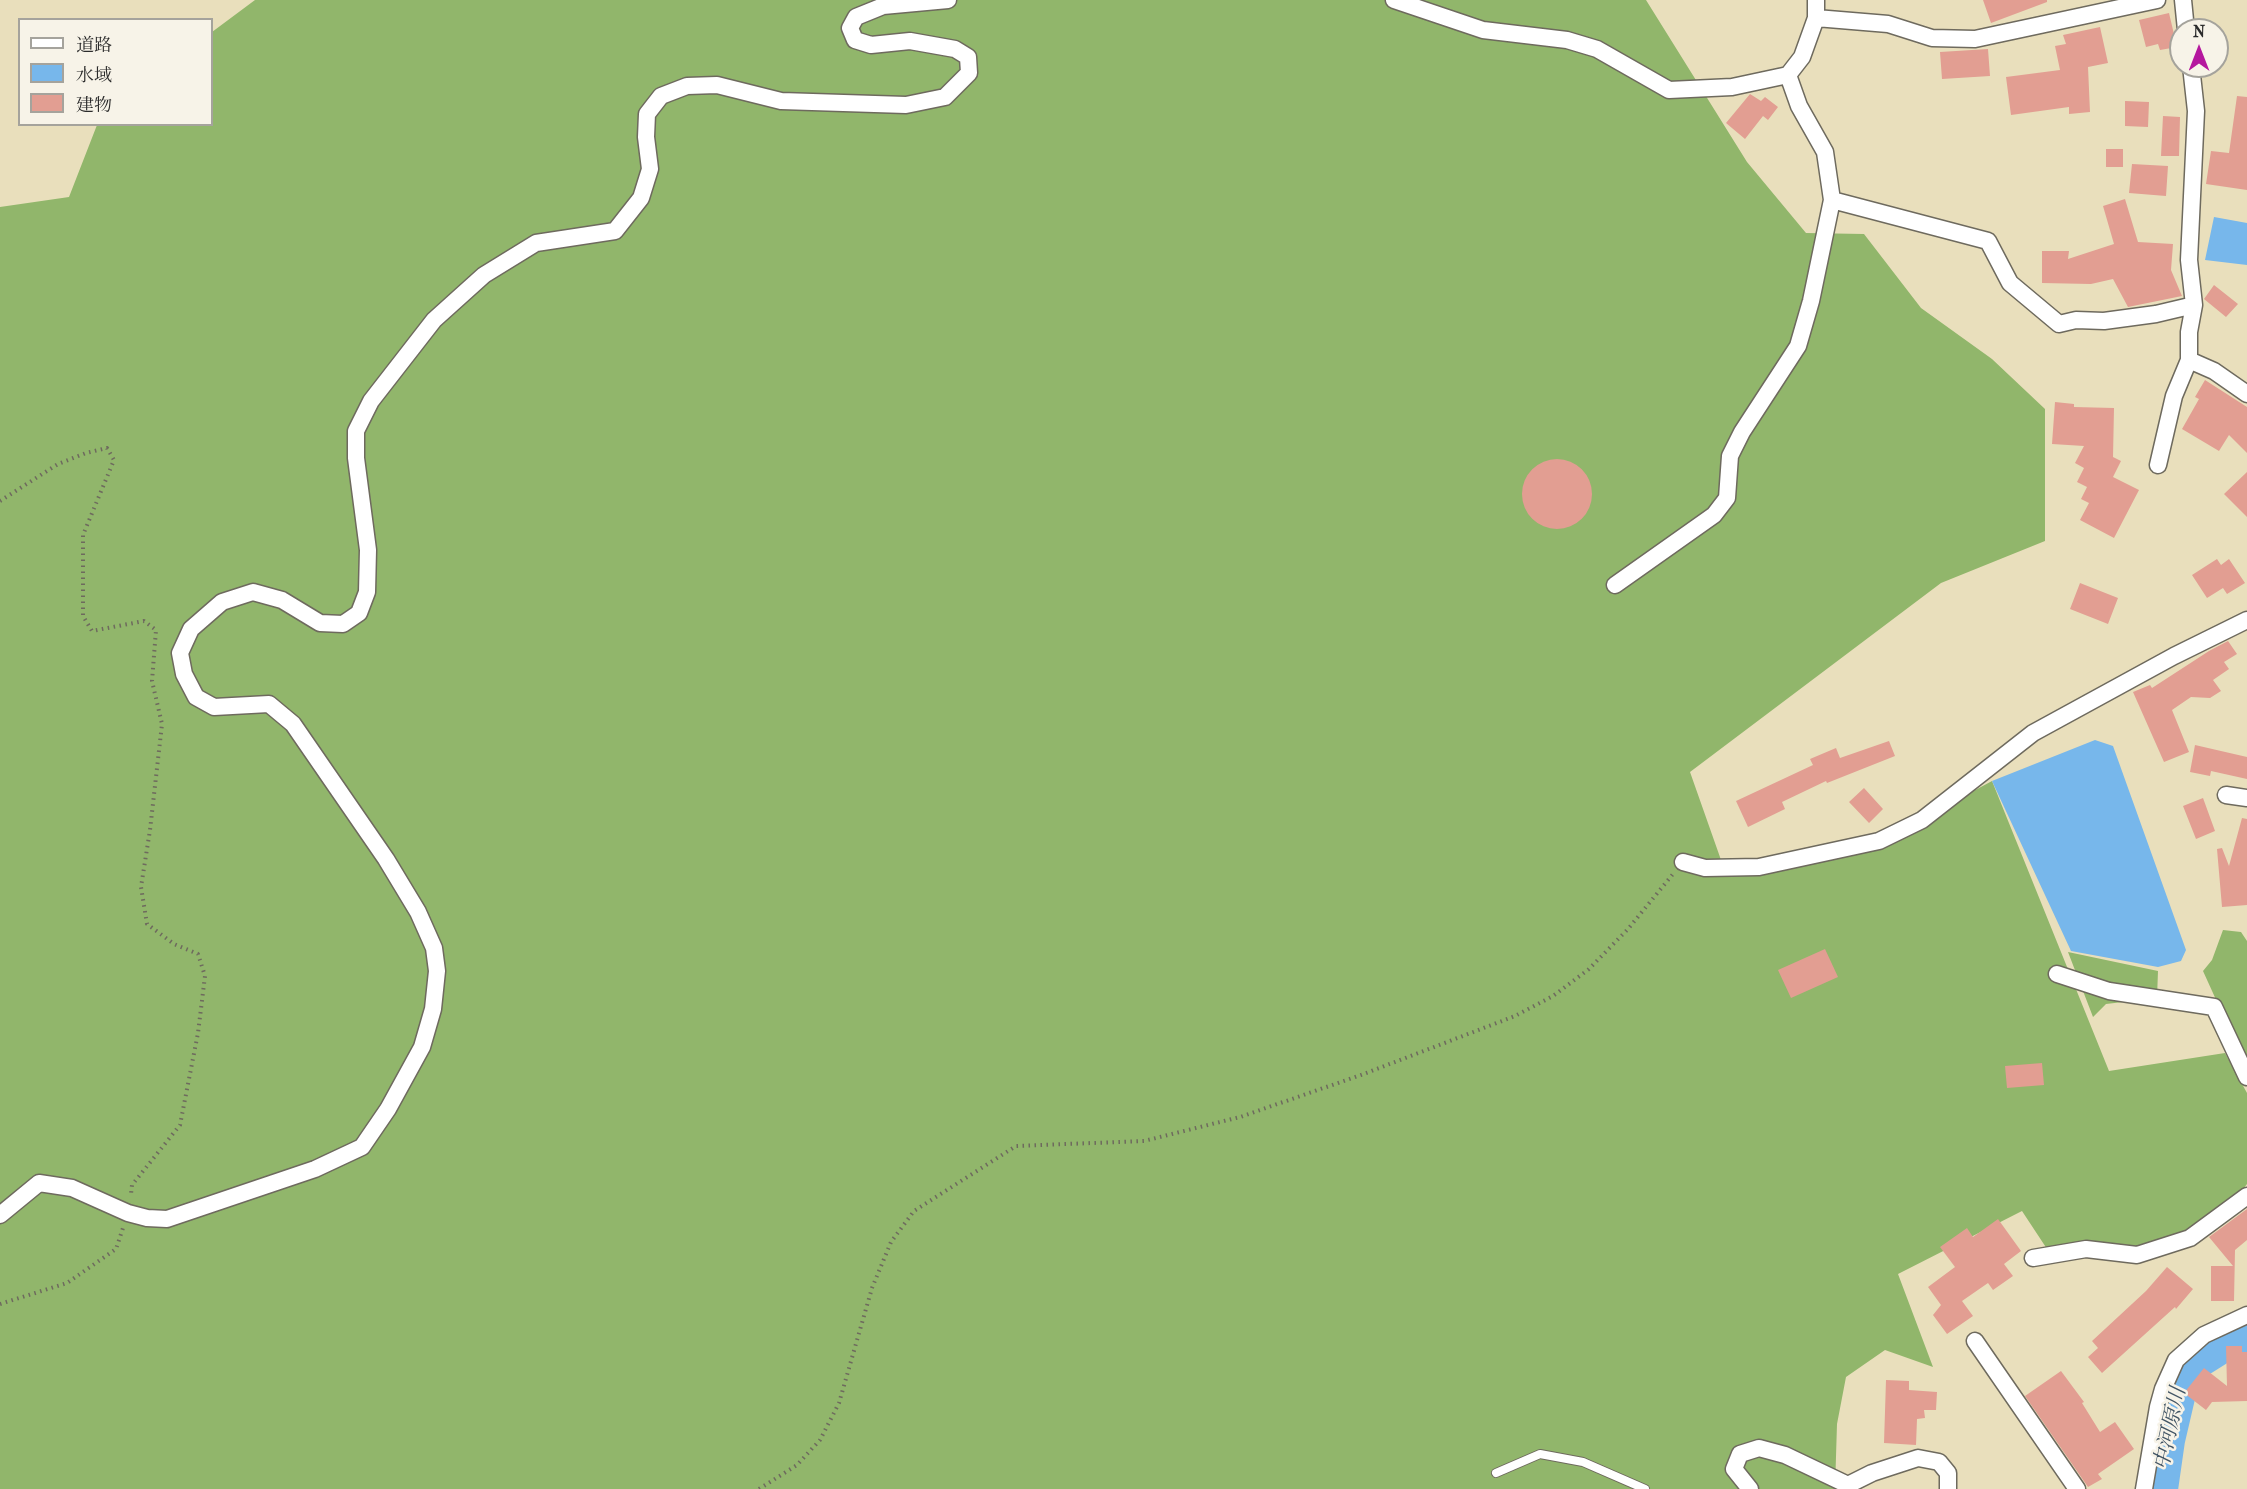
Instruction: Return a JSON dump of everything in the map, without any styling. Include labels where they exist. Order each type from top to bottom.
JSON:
[{"type":"street","points":[[0,1215],[39,1183],[72,1188],[128,1213],[147,1218],[167,1219],[315,1169],[362,1147],[388,1109],[422,1047],[433,1009],[437,970],[435,948],[418,912],[386,859],[293,724],[269,704],[214,707],[196,697],[184,674],[180,653],[190,629],[222,602],[253,592],[282,600],[320,623],[343,624],[359,613],[367,592],[368,550],[356,458],[356,431],[371,401],[434,320],[484,275],[536,243],[615,231],[641,198],[650,169],[646,114],[661,96],[687,86],[717,85],[781,101],[906,105],[945,98],[969,73],[968,57],[955,50],[910,41],[871,45],[855,40],[850,28],[856,17],[883,6],[948,0]]},
{"type":"street","points":[[1394,0],[1483,30],[1567,40],[1598,49],[1669,90],[1732,87],[1788,75],[1802,57],[1816,18],[1816,0]]},
{"type":"street","points":[[1816,18],[1888,24],[1932,38],[1976,39],[2157,0]]},
{"type":"street","points":[[2183,0],[2185,18]]},
{"type":"street","points":[[1615,585],[1714,515],[1727,498],[1730,456],[1742,432],[1798,346],[1812,301],[1833,200],[1825,152],[1799,106],[1788,75]]},
{"type":"street","points":[[2158,465],[2174,396],[2189,360],[2189,332],[2194,305],[2189,260],[2196,111],[2192,78]]},
{"type":"street","points":[[1833,200],[1988,241],[2010,283],[2059,324],[2076,320],[2104,321],[2194,305]]},
{"type":"street","points":[[2189,360],[2214,371],[2247,394]]},
{"type":"street","points":[[1683,862],[1705,868],[1759,867],[1879,841],[1922,820],[2032,733],[2174,656],[2247,620]]},
{"type":"street","points":[[2226,795],[2247,798]]},
{"type":"street","points":[[2057,974],[2109,991],[2214,1007],[2247,1077]]},
{"type":"street","points":[[2033,1258],[2086,1249],[2137,1255],[2190,1238],[2247,1196]]},
{"type":"street","points":[[2140,1487],[2163,1389],[2176,1360],[2204,1335],[2247,1315]]},
{"type":"street","points":[[1975,1341],[2076,1489]]},
{"type":"street","points":[[1750,1489],[1734,1469],[1740,1454],[1759,1448],[1785,1455],[1848,1485],[1872,1473],[1918,1458],[1938,1462],[1948,1473],[1947,1489]]},
{"type":"lane","points":[[1496,1473],[1540,1454],[1583,1462],[1645,1489]]},
{"type":"path","points":[[0,501],[58,465],[107,448],[114,460],[83,535],[83,616],[92,631],[144,621],[156,630],[152,681],[162,724],[141,887],[147,924],[174,944],[198,954],[205,976],[198,1033],[180,1125],[132,1185],[128,1213],[116,1249],[67,1283],[0,1304]]},
{"type":"path","points":[[759,1489],[797,1465],[820,1440],[839,1403],[879,1270],[891,1242],[914,1211],[1016,1146],[1144,1141],[1240,1117],[1361,1075],[1515,1016],[1553,996],[1589,969],[1628,929],[1683,862]]},
{"type":"green space","points":[[255,0],[1646,0],[1747,162],[1806,233],[1864,234],[1921,308],[1992,359],[2045,409],[2045,541],[1941,583],[1690,772],[1727,877],[1890,836],[1992,781],[2109,1071],[2225,1053],[2247,1093],[2247,1184],[2224,1214],[2162,1247],[2051,1255],[2022,1211],[1898,1274],[1933,1367],[1885,1350],[1846,1377],[1837,1424],[1835,1489],[0,1489],[0,207],[69,197],[97,126],[213,126],[213,31]]},
{"type":"green space","points":[[2223,930],[2241,932],[2247,941],[2247,1068],[2203,971],[2212,960]]},
{"type":"green space","points":[[2068,952],[2158,971],[2157,998],[2106,1004],[2093,1017]]},
{"type":"water","points":[[2214,217],[2247,223],[2247,265],[2205,260]]},
{"type":"water","points":[[2095,740],[2113,746],[2186,950],[2181,961],[2158,967],[2071,951],[1992,781]]},
{"type":"building","points":[[1983,0],[2047,0],[2047,2],[1991,23]]},
{"type":"building","points":[[2169,13],[2169,48],[2160,50],[2158,44],[2146,47],[2139,20]]},
{"type":"building","points":[[2100,27],[2108,63],[2088,67],[2090,112],[2069,114],[2069,107],[2011,115],[2006,77],[2060,70],[2055,46],[2066,44],[2063,35]]},
{"type":"building","points":[[1988,49],[1990,76],[1942,79],[1940,52]]},
{"type":"building","points":[[1750,94],[1761,101],[1765,97],[1778,107],[1768,120],[1763,116],[1745,139],[1726,123]]},
{"type":"building","points":[[2237,96],[2247,97],[2247,190],[2206,184],[2211,151],[2229,153]]},
{"type":"building","points":[[2125,101],[2149,102],[2148,127],[2125,126]]},
{"type":"building","points":[[2163,116],[2180,117],[2179,156],[2161,156]]},
{"type":"building","points":[[2106,149],[2123,149],[2123,167],[2106,167]]},
{"type":"building","points":[[2132,164],[2168,166],[2166,196],[2129,193]]},
{"type":"building","points":[[2125,199],[2138,242],[2173,244],[2171,270],[2182,296],[2128,307],[2113,279],[2091,284],[2042,283],[2042,251],[2069,251],[2068,259],[2114,244],[2103,206]]},
{"type":"building","points":[[2214,285],[2238,304],[2226,317],[2204,299]]},
{"type":"building","points":[[2205,380],[2247,407],[2247,453],[2229,435],[2219,451],[2182,429],[2199,399],[2195,397]]},
{"type":"building","points":[[2055,402],[2074,404],[2074,407],[2114,408],[2113,457],[2121,461],[2113,477],[2139,490],[2114,538],[2080,520],[2089,503],[2081,499],[2087,487],[2077,482],[2084,468],[2075,463],[2084,446],[2052,444]]},
{"type":"building","points":[[1564,459],[1577,465],[1586,474],[1590,480],[1592,494],[1590,508],[1582,519],[1571,527],[1550,529],[1532,519],[1524,508],[1522,487],[1532,469],[1543,461]]},
{"type":"building","points":[[2247,472],[2247,517],[2224,494]]},
{"type":"building","points":[[2217,559],[2221,565],[2229,559],[2245,583],[2227,594],[2223,588],[2207,598],[2192,575]]},
{"type":"building","points":[[2080,583],[2118,598],[2108,624],[2070,609]]},
{"type":"building","points":[[2228,641],[2237,654],[2224,662],[2229,669],[2213,680],[2221,691],[2210,698],[2191,697],[2172,710],[2189,752],[2164,762],[2133,692],[2150,685],[2152,688]]},
{"type":"building","points":[[1889,741],[1895,756],[1827,783],[1826,781],[1782,802],[1785,809],[1748,827],[1736,801],[1813,765],[1810,759],[1836,748],[1840,758]]},
{"type":"building","points":[[2195,745],[2247,757],[2247,779],[2211,771],[2210,776],[2190,772]]},
{"type":"building","points":[[1864,788],[1883,809],[1869,823],[1849,802]]},
{"type":"building","points":[[2203,798],[2215,831],[2196,839],[2183,806]]},
{"type":"building","points":[[2242,818],[2247,819],[2247,905],[2222,907],[2217,849],[2222,848],[2229,866]]},
{"type":"building","points":[[1825,949],[1838,977],[1791,998],[1778,970]]},
{"type":"building","points":[[2042,1063],[2044,1085],[2007,1088],[2005,1066]]},
{"type":"building","points":[[2247,1209],[2247,1240],[2235,1250],[2234,1301],[2211,1301],[2211,1266],[2233,1266],[2209,1237]]},
{"type":"building","points":[[1998,1219],[2021,1251],[2004,1264],[2013,1276],[1993,1290],[1988,1283],[1962,1301],[1973,1316],[1947,1334],[1933,1315],[1941,1305],[1928,1287],[1955,1267],[1940,1247],[1967,1228],[1973,1237]]},
{"type":"building","points":[[2167,1267],[2193,1289],[2176,1309],[2175,1307],[2102,1373],[2088,1357],[2098,1348],[2092,1341],[2146,1291]]},
{"type":"building","points":[[2226,1346],[2242,1346],[2242,1352],[2247,1352],[2247,1401],[2212,1402],[2206,1410],[2184,1393],[2204,1368],[2227,1386]]},
{"type":"building","points":[[2061,1371],[2084,1402],[2082,1403],[2100,1432],[2115,1422],[2134,1449],[2098,1474],[2102,1479],[2088,1487],[2025,1396]]},
{"type":"building","points":[[1886,1380],[1909,1381],[1909,1390],[1937,1392],[1936,1410],[1924,1410],[1925,1418],[1917,1419],[1916,1445],[1884,1443]]},
{"type":"waterway","name":"中河原川","points":[[2159,1489],[2166,1440],[2180,1380],[2195,1361],[2247,1331]]}]
